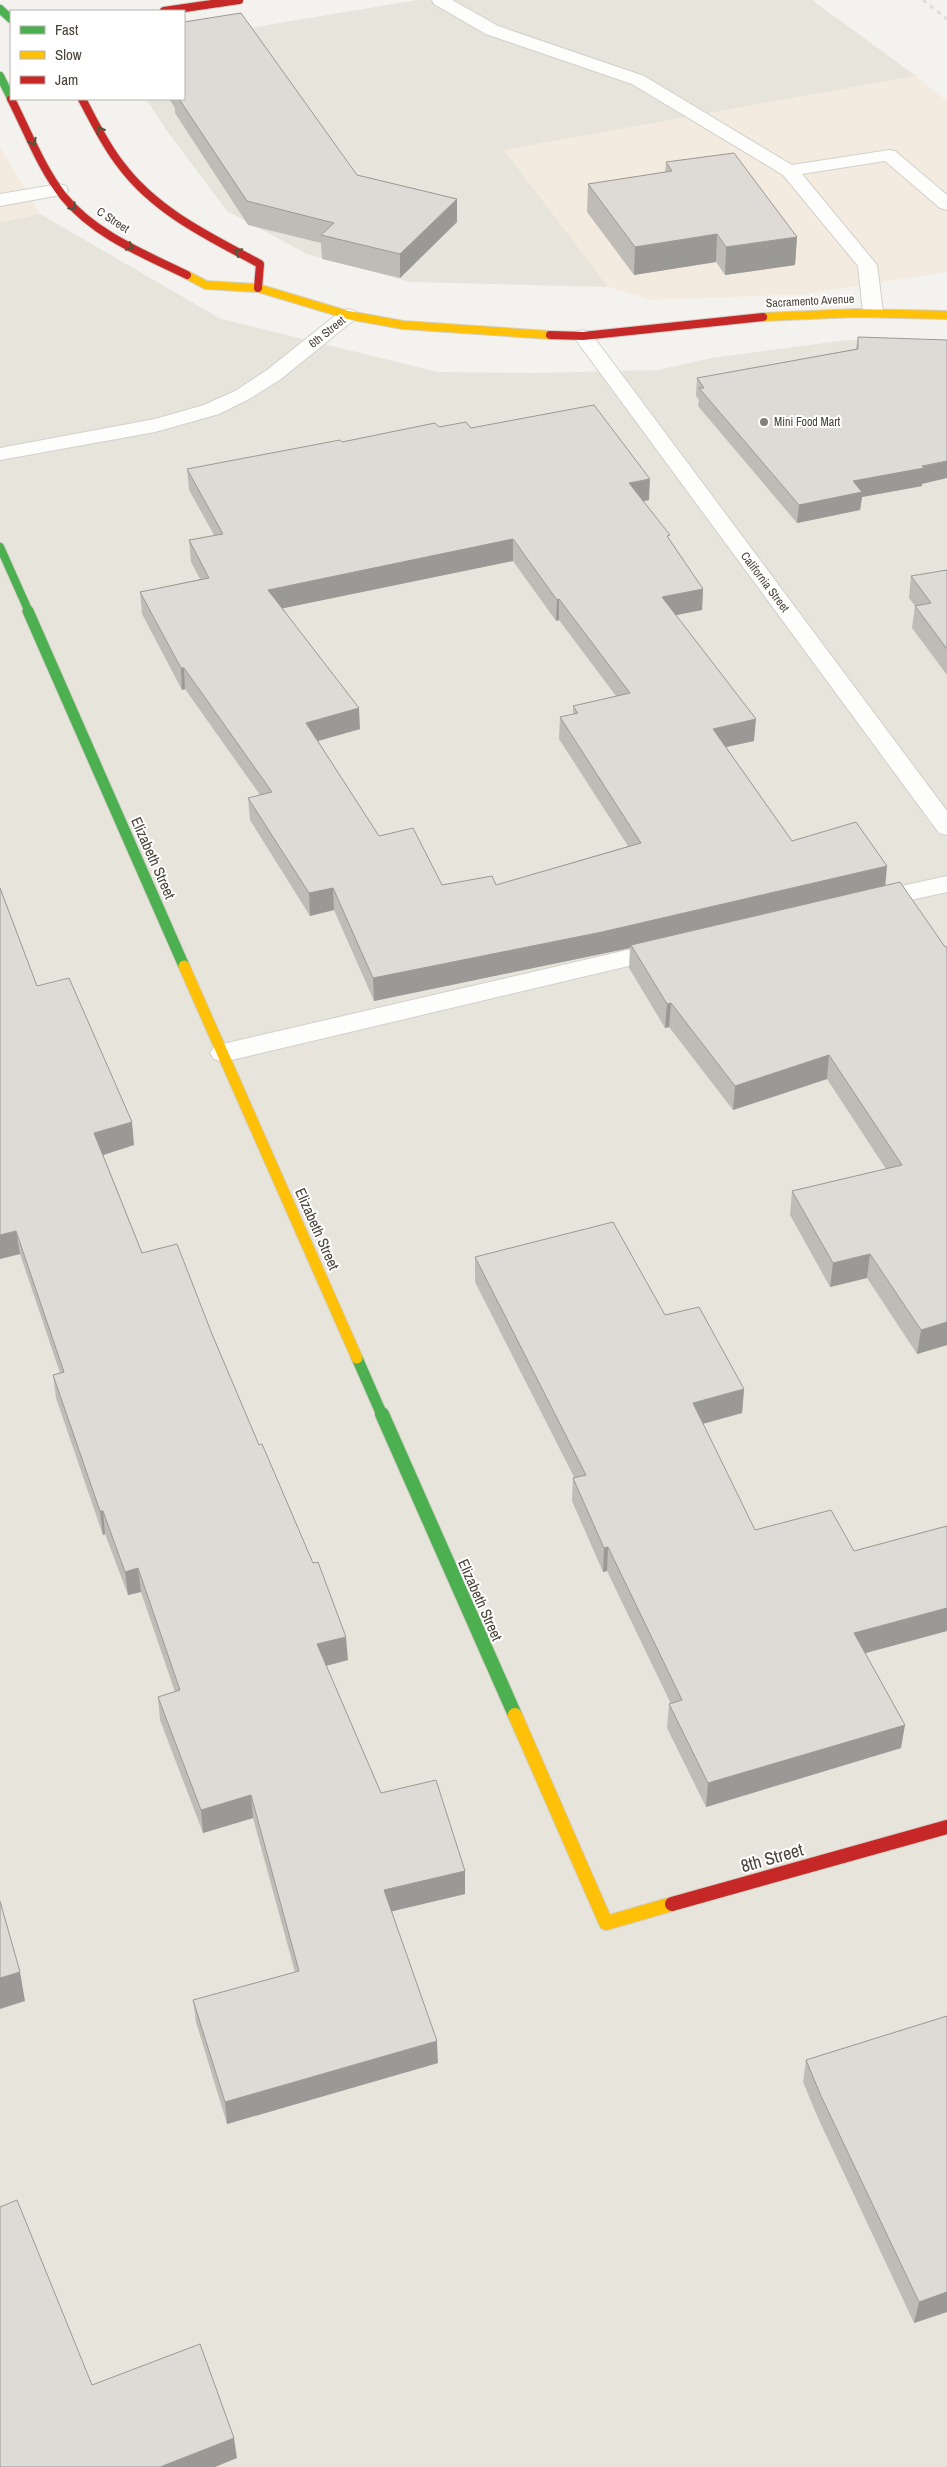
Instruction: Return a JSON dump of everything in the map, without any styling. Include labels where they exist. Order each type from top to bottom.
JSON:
[{"type":"main road","points":[[0,1],[11,0]]},
{"type":"main road","points":[[171,10],[239,0]]},
{"type":"main road","points":[[0,9],[10,18]]},
{"type":"main road","name":"C Street","points":[[0,76],[10,97]]},
{"type":"main road","name":"C Street","points":[[12,100],[59,190],[72,207],[89,222],[113,238],[206,285],[258,288],[348,315]]},
{"type":"main road","points":[[83,100],[118,161],[137,185],[200,231],[260,264],[258,288]]},
{"type":"main road","name":"Sacramento Avenue","points":[[675,327],[774,316],[874,312],[947,315]]},
{"type":"main road","name":"6th Street","points":[[348,315],[403,325],[465,332],[583,336],[675,327]]},
{"type":"main road","name":"Elizabeth Street","points":[[0,547],[606,1923]]},
{"type":"main road","name":"8th Street","points":[[606,1923],[947,1827]]},
{"type":"street","points":[[440,0],[492,30],[638,80],[789,171],[867,265],[874,312]]},
{"type":"street","points":[[789,171],[888,155],[947,204]]},
{"type":"street","points":[[0,200],[59,190]]},
{"type":"street","name":"6th Street","points":[[0,454],[149,427],[190,417],[224,404],[254,388],[278,372],[348,315]]},
{"type":"street","name":"California Street","points":[[583,336],[947,828]]},
{"type":"street","points":[[849,906],[947,884]]},
{"type":"street","points":[[223,1053],[686,945]]},
{"type":"shaded area","points":[[417,0],[812,0],[916,76],[505,150],[608,287],[410,282],[307,254],[227,211],[167,131],[147,100],[185,100],[185,39]]},
{"type":"shaded area","points":[[916,76],[947,101],[947,272],[806,294],[652,300],[608,287],[504,150]]},
{"type":"shaded area","points":[[0,147],[40,214],[0,222]]},
{"type":"shaded area","points":[[40,214],[221,319],[438,372],[537,373],[658,370],[712,358],[846,340],[947,342],[947,2467],[0,2467],[0,222]]},
{"type":"building","points":[[241,13],[357,175],[457,199],[400,254],[321,235],[334,223],[247,201],[180,100],[185,100],[185,22]]},
{"type":"building","points":[[734,153],[797,237],[726,247],[717,234],[635,247],[588,184],[672,171],[666,162]]},
{"type":"building","points":[[858,337],[947,340],[947,461],[922,466],[924,468],[853,481],[862,492],[799,505],[699,388],[704,388],[697,378],[858,349]]},
{"type":"building","points":[[594,405],[650,479],[629,483],[670,535],[667,536],[703,589],[662,597],[756,719],[713,729],[792,841],[856,822],[887,866],[602,932],[373,978],[333,888],[309,893],[248,798],[272,792],[184,668],[181,668],[140,592],[209,578],[189,540],[223,534],[187,469],[340,440],[342,442],[435,423],[439,427],[466,422],[471,428]],"holes":[[[513,539],[557,600],[559,599],[630,693],[573,706],[578,713],[560,717],[641,843],[496,885],[492,876],[442,885],[413,828],[379,836],[306,723],[359,708],[268,590]]]},
{"type":"building","points":[[947,570],[947,649],[915,606],[931,603],[911,576]]},
{"type":"building","points":[[900,882],[945,947],[947,947],[947,1322],[921,1330],[870,1254],[833,1263],[792,1191],[902,1165],[829,1055],[735,1086],[671,1003],[667,1004],[631,945]]},
{"type":"building","points":[[0,888],[37,986],[69,978],[132,1122],[94,1133],[142,1253],[177,1244],[212,1334],[259,1445],[262,1444],[313,1563],[318,1562],[346,1637],[317,1644],[381,1793],[436,1780],[465,1871],[384,1890],[437,2041],[225,2102],[193,2000],[299,1971],[251,1795],[201,1810],[158,1697],[180,1690],[138,1568],[125,1572],[103,1511],[100,1511],[53,1375],[64,1372],[16,1231],[0,1235]]},
{"type":"building","points":[[613,1222],[665,1315],[699,1307],[744,1389],[693,1403],[755,1530],[831,1510],[854,1551],[947,1526],[947,1608],[854,1633],[905,1725],[708,1783],[669,1704],[682,1700],[608,1547],[604,1548],[573,1478],[586,1475],[475,1257]]},
{"type":"building","points":[[0,1901],[20,1972],[0,1978]]},
{"type":"building","points":[[947,2016],[947,2292],[919,2302],[821,2096],[806,2060]]},
{"type":"building","points":[[17,2200],[92,2385],[200,2344],[234,2438],[160,2467],[0,2467],[0,2207]]},
{"type":"railway","points":[[923,0],[947,19]]},
{"type":"traffic: fast","points":[[0,9],[10,18]]},
{"type":"traffic: fast","points":[[0,76],[10,96]]},
{"type":"traffic: fast","points":[[0,547],[184,966]]},
{"type":"traffic: fast","points":[[357,1358],[515,1715]]},
{"type":"traffic: slow","points":[[187,275],[206,285],[258,288],[348,315],[403,325],[550,335]]},
{"type":"traffic: slow","points":[[763,317],[855,313],[947,315]]},
{"type":"traffic: slow","points":[[184,966],[357,1358]]},
{"type":"traffic: slow","points":[[515,1715],[606,1923],[672,1904]]},
{"type":"traffic: jam","points":[[171,10],[239,0]]},
{"type":"traffic: jam","points":[[12,100],[47,170],[63,196],[72,206],[111,236],[187,275]]},
{"type":"traffic: jam","points":[[83,100],[115,157],[128,174],[156,202],[189,225],[260,264],[258,288]]},
{"type":"traffic: jam","points":[[550,335],[583,336],[763,317]]},
{"type":"traffic: jam","points":[[672,1904],[947,1827]]},
{"type":"place","name":"Mini Food Mart","points":[[764,422]]}]
